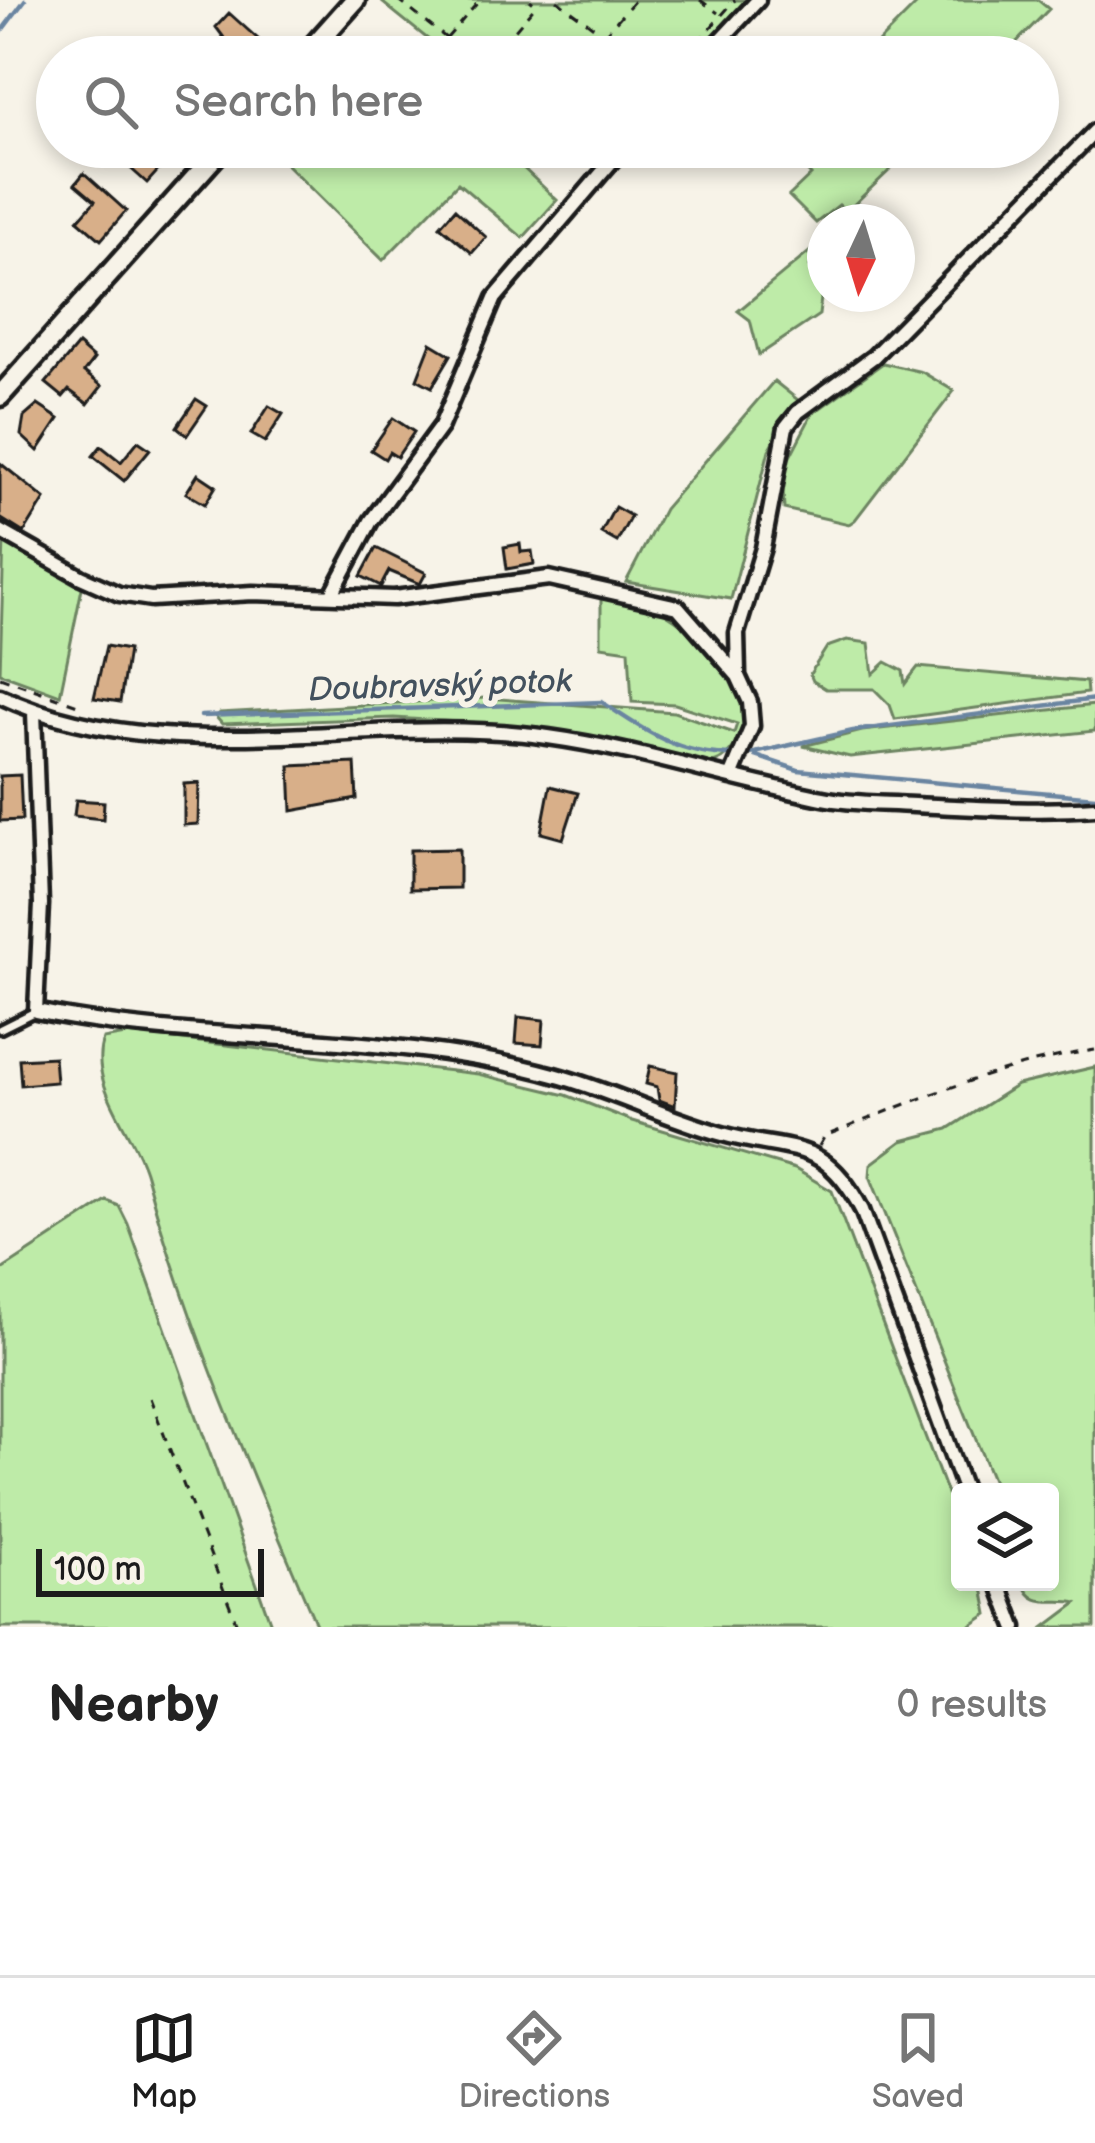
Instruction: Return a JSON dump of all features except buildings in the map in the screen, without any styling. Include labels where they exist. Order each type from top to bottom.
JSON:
[{"type":"street","points":[[323,36],[355,0]]},
{"type":"street","points":[[725,36],[758,0]]},
{"type":"street","points":[[1059,167],[1095,130]]},
{"type":"street","points":[[0,396],[204,168]]},
{"type":"street","points":[[332,594],[371,520],[441,426],[495,298],[605,168]]},
{"type":"street","points":[[731,777],[752,725],[739,676],[737,633],[763,548],[786,428],[798,412],[873,357],[1058,168]]},
{"type":"street","points":[[0,531],[119,594],[165,599],[332,594],[394,598],[549,578],[622,592],[678,607],[739,676]]},
{"type":"street","points":[[0,696],[34,712],[140,732],[487,730],[550,737],[828,800],[1039,812],[1095,808]]},
{"type":"street","points":[[34,712],[40,904],[36,1011],[122,1026],[278,1035],[554,1074],[718,1132],[815,1153],[843,1174],[862,1210],[962,1483]]},
{"type":"street","points":[[1001,1591],[1015,1627]]},
{"type":"lane","points":[[0,1029],[36,1011]]},
{"type":"path","points":[[398,0],[443,36]]},
{"type":"path","points":[[448,36],[480,0]]},
{"type":"path","points":[[510,36],[536,5],[530,0]]},
{"type":"path","points":[[557,0],[604,35],[634,0]]},
{"type":"path","points":[[700,0],[721,16]]},
{"type":"path","points":[[703,36],[735,0]]},
{"type":"path","points":[[0,677],[82,707]]},
{"type":"path","points":[[815,1153],[825,1136],[944,1089],[1029,1060],[1095,1050]]},
{"type":"path","points":[[150,1398],[238,1627]]},
{"type":"green space","points":[[748,0],[716,36],[424,36],[383,3]]},
{"type":"green space","points":[[921,0],[1038,0],[1049,9],[1023,36],[885,36]]},
{"type":"green space","points":[[290,168],[523,168],[557,200],[523,238],[458,183],[383,260]]},
{"type":"green space","points":[[804,168],[892,168],[854,204],[807,204],[807,214],[789,196],[811,175]]},
{"type":"green space","points":[[807,254],[807,312],[819,315],[759,355],[750,320],[738,311]]},
{"type":"green space","points":[[883,363],[922,372],[954,391],[855,520],[849,524],[784,509],[782,472],[812,414]]},
{"type":"green space","points":[[774,381],[798,400],[769,450],[731,599],[626,582],[664,509]]},
{"type":"green space","points":[[4,538],[83,583],[60,695],[0,673]]},
{"type":"green space","points":[[601,597],[657,608],[693,633],[727,667],[745,707],[744,728],[723,758],[701,764],[540,727],[394,718],[222,724],[216,717],[220,713],[486,698],[674,712],[734,733],[737,724],[675,704],[632,702],[629,650],[601,646]]},
{"type":"green space","points":[[847,640],[869,643],[873,674],[886,662],[903,671],[905,684],[918,667],[1086,682],[1087,693],[895,719],[890,705],[874,689],[826,689],[813,681],[810,674],[827,647]]},
{"type":"green space","points":[[1095,705],[1095,731],[850,757],[803,746],[862,731]]},
{"type":"green space","points":[[131,1034],[478,1074],[566,1095],[632,1121],[795,1169],[832,1191],[951,1504],[951,1591],[984,1591],[988,1614],[969,1627],[317,1627],[202,1347],[140,1159],[107,1091],[101,1074],[103,1039]]},
{"type":"green space","points":[[1095,1067],[1095,1627],[1045,1627],[1077,1603],[1038,1600],[1027,1591],[1059,1591],[1059,1483],[993,1483],[870,1176],[871,1164],[902,1141],[948,1129],[1017,1085]]},
{"type":"green space","points":[[107,1201],[119,1206],[128,1224],[272,1627],[0,1627],[0,1271]]},
{"type":"waterway","points":[[0,33],[25,0]]},
{"type":"waterway","name":"Doubravský potok","points":[[746,755],[853,731],[1095,699]]},
{"type":"waterway","name":"Doubravský potok","points":[[201,716],[602,702],[664,740],[697,751],[734,755]]},
{"type":"waterway","points":[[756,756],[798,770],[1095,797]]}]
